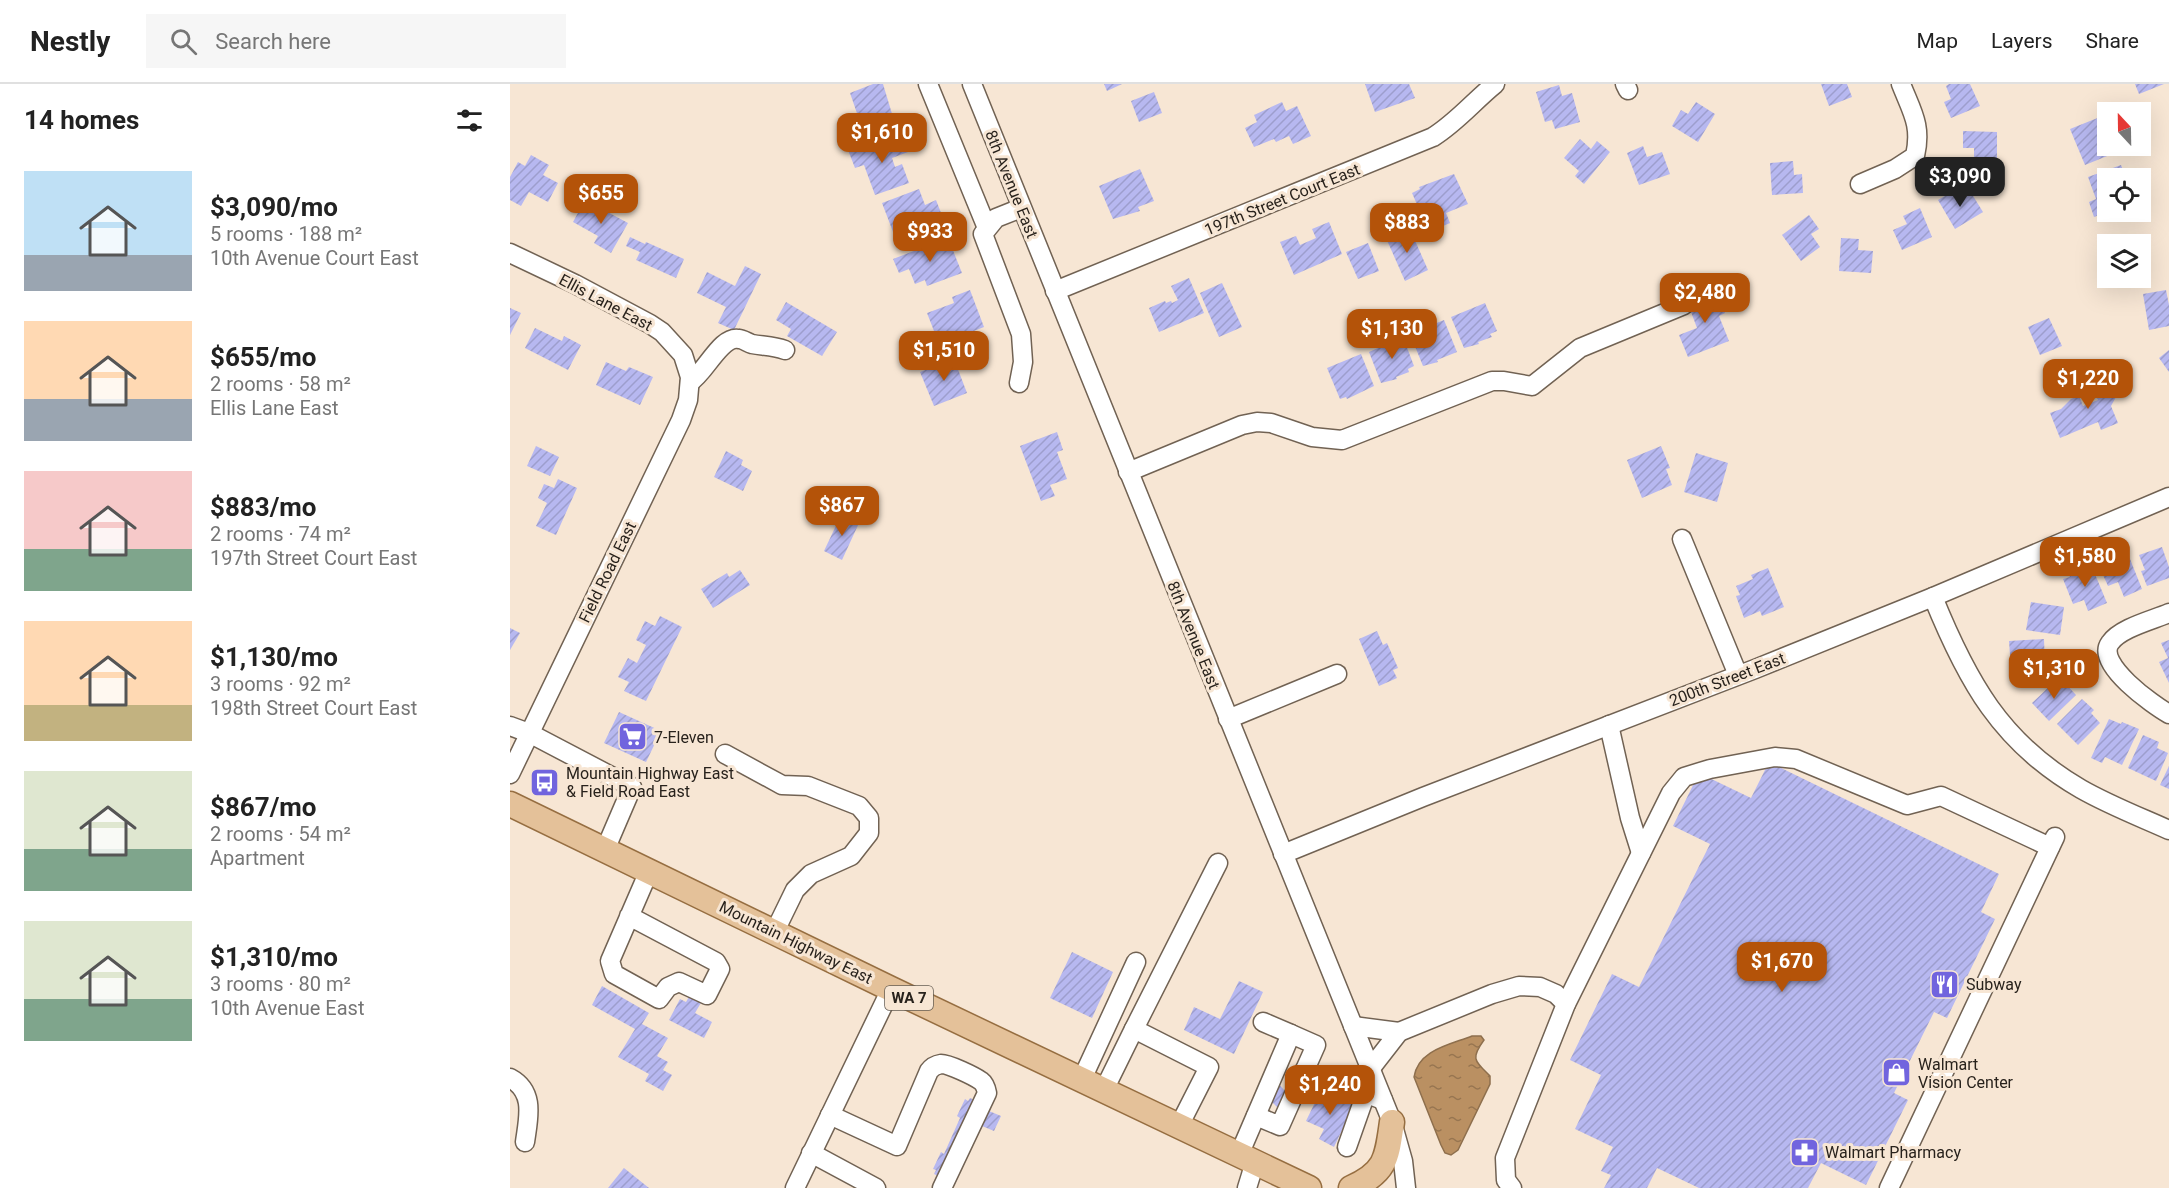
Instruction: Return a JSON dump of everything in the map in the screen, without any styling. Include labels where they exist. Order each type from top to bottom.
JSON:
[{"type":"main road","name":"Mountain Highway East","points":[[510,804],[1309,1188]]},
{"type":"main road","points":[[1351,1188],[1372,1176],[1387,1157],[1392,1122]]},
{"type":"street","points":[[928,84],[987,228]]},
{"type":"street","name":"8th Avenue East","points":[[972,84],[1371,1068],[1392,1122],[1403,1161],[1406,1188]]},
{"type":"street","name":"197th Street Court East","points":[[1055,291],[1433,136],[1447,129],[1495,84]]},
{"type":"street","points":[[1860,184],[1895,169],[1915,156],[1918,126],[1901,84]]},
{"type":"street","points":[[1019,383],[1023,362],[1021,334],[983,234],[996,218],[1021,208]]},
{"type":"street","name":"Ellis Lane East","points":[[510,253],[574,284],[662,332],[683,355],[689,374]]},
{"type":"street","points":[[1128,472],[1242,425],[1257,422],[1271,423],[1312,437],[1342,440],[1492,381],[1532,386],[1580,348],[1684,305]]},
{"type":"street","points":[[689,374],[698,377],[720,347],[728,340],[737,338],[752,344],[772,345],[785,350]]},
{"type":"street","name":"Field Road East","points":[[510,774],[681,420],[688,400],[689,374]]},
{"type":"street","name":"200th Street East","points":[[1283,854],[1423,796],[1933,597],[2169,497]]},
{"type":"street","points":[[1682,539],[1738,675]]},
{"type":"street","points":[[1933,597],[1962,665],[1980,696],[2005,729],[2054,772],[2083,790],[2169,830]]},
{"type":"street","points":[[2169,613],[2124,632],[2109,644],[2107,649],[2118,674],[2157,707],[2169,714]]},
{"type":"street","points":[[1228,719],[1337,674]]},
{"type":"street","points":[[1609,725],[1630,818],[1641,853]]},
{"type":"street","points":[[510,726],[529,733],[632,787],[605,850]]},
{"type":"street","points":[[725,754],[782,785],[808,786],[859,806],[869,818],[869,833],[851,856],[811,874],[795,890],[775,932]]},
{"type":"street","points":[[1512,1188],[1506,1180],[1505,1158],[1566,1004],[1671,793],[1684,777],[1710,769],[1775,757],[1796,759],[1907,805],[1941,796],[2052,842],[1889,1188]]},
{"type":"street","points":[[1104,1090],[1218,863]]},
{"type":"street","points":[[630,916],[716,962],[720,969],[707,995],[679,982],[668,987],[659,999],[614,974],[610,961],[649,871]]},
{"type":"street","points":[[1082,1079],[1136,963]]},
{"type":"street","points":[[1353,1026],[1399,1032],[1492,994],[1519,986],[1540,987],[1556,994],[1566,1004]]},
{"type":"street","points":[[795,1188],[891,989]]},
{"type":"street","points":[[1256,1116],[1280,1126],[1316,1045],[1263,1022]]},
{"type":"street","points":[[1134,1029],[1209,1067],[1179,1126]]},
{"type":"street","points":[[1371,1068],[1399,1032]]},
{"type":"street","points":[[1247,1188],[1247,1158],[1256,1116],[1292,1034]]},
{"type":"street","points":[[830,1115],[897,1146],[932,1068],[936,1065],[947,1065],[979,1080],[986,1086],[987,1094],[942,1188]]},
{"type":"street","points":[[1304,1071],[1383,1100]]},
{"type":"street","points":[[510,1078],[517,1082],[531,1106],[525,1142]]},
{"type":"street","points":[[1347,1147],[1366,1093]]},
{"type":"street","points":[[811,1153],[876,1188]]},
{"type":"water","points":[[1472,1036],[1481,1036],[1484,1040],[1477,1052],[1476,1060],[1490,1076],[1490,1084],[1458,1150],[1451,1155],[1445,1153],[1441,1145],[1414,1077],[1422,1060],[1428,1055]]},
{"type":"building","points":[[873,84],[883,84],[896,127],[859,140],[853,125],[860,122],[850,93]]},
{"type":"building","points":[[1104,84],[1122,84],[1107,91]]},
{"type":"building","points":[[1365,84],[1409,84],[1415,98],[1375,112]]},
{"type":"building","points":[[1821,84],[1847,84],[1852,97],[1829,106]]},
{"type":"building","points":[[1970,84],[1980,106],[1951,118],[1944,102],[1951,99],[1946,86]]},
{"type":"building","points":[[2135,84],[2164,84],[2139,94]]},
{"type":"building","points":[[1559,85],[1562,96],[1572,93],[1580,122],[1555,129],[1552,120],[1545,122],[1536,92]]},
{"type":"building","points":[[1154,92],[1162,113],[1139,122],[1131,101]]},
{"type":"building","points":[[1282,102],[1286,111],[1297,106],[1311,136],[1293,144],[1289,136],[1276,142],[1274,139],[1254,147],[1245,128],[1257,122],[1254,115]]},
{"type":"building","points":[[1696,102],[1715,114],[1698,142],[1672,126],[1681,110],[1688,114]]},
{"type":"building","points":[[2097,118],[2097,156],[2107,156],[2085,165],[2070,129]]},
{"type":"building","points":[[1963,131],[1997,132],[1997,166],[1974,165],[1974,148],[1963,148]]},
{"type":"building","points":[[901,134],[908,152],[892,158],[895,167],[902,164],[909,183],[875,195],[864,165],[855,168],[848,150],[857,147],[858,150]]},
{"type":"building","points":[[1580,139],[1591,149],[1597,141],[1610,152],[1584,184],[1575,176],[1579,171],[1564,158]]},
{"type":"building","points":[[1643,146],[1647,157],[1662,152],[1670,174],[1639,185],[1627,153]]},
{"type":"building","points":[[531,155],[549,165],[543,175],[558,183],[548,202],[529,192],[521,206],[510,200],[510,177],[518,162],[525,166]]},
{"type":"building","points":[[1793,161],[1794,175],[1802,174],[1803,193],[1772,195],[1770,163]]},
{"type":"building","points":[[1140,169],[1154,201],[1138,207],[1140,211],[1113,219],[1099,186]]},
{"type":"building","points":[[1454,174],[1468,204],[1446,213],[1450,223],[1429,232],[1412,193],[1420,189],[1419,187]]},
{"type":"building","points":[[2097,174],[2097,216],[2094,217],[2089,202],[2096,199],[2088,177]]},
{"type":"building","points":[[919,189],[925,205],[936,200],[943,218],[895,237],[882,203]]},
{"type":"building","points":[[1970,191],[1983,212],[1955,229],[1938,200],[1952,192],[1956,199]]},
{"type":"building","points":[[585,200],[628,223],[611,253],[594,243],[598,236],[573,222]]},
{"type":"building","points":[[1920,208],[1932,237],[1902,250],[1893,230],[1907,224],[1903,216]]},
{"type":"building","points":[[1809,215],[1819,229],[1811,234],[1820,247],[1801,261],[1782,235]]},
{"type":"building","points":[[1329,222],[1342,254],[1294,275],[1280,242],[1296,236],[1300,245],[1316,238],[1312,229]]},
{"type":"building","points":[[1409,227],[1428,270],[1405,281],[1386,238]]},
{"type":"building","points":[[630,237],[684,259],[676,278],[636,260],[640,252],[626,246]]},
{"type":"building","points":[[948,238],[962,273],[927,286],[925,280],[915,284],[909,269],[899,273],[893,259]]},
{"type":"building","points":[[1841,238],[1859,239],[1858,250],[1873,251],[1871,273],[1839,271]]},
{"type":"building","points":[[1368,243],[1379,271],[1358,279],[1346,252]]},
{"type":"building","points":[[745,266],[761,274],[734,330],[718,323],[726,307],[697,293],[707,272],[735,286]]},
{"type":"building","points":[[1189,278],[1204,313],[1159,332],[1149,308],[1165,301],[1172,303],[1178,300],[1171,286]]},
{"type":"building","points":[[1222,283],[1242,327],[1219,337],[1200,293]]},
{"type":"building","points":[[1715,289],[1725,313],[1719,316],[1729,341],[1688,357],[1679,335],[1697,328],[1687,301]]},
{"type":"building","points":[[970,290],[984,327],[928,349],[923,335],[934,331],[927,313],[954,303],[952,297]]},
{"type":"building","points":[[2166,290],[2169,326],[2149,330],[2143,294]]},
{"type":"building","points":[[786,302],[837,332],[822,356],[787,336],[791,329],[776,320]]},
{"type":"building","points":[[1485,303],[1497,331],[1490,334],[1492,337],[1478,342],[1479,344],[1464,348],[1451,317]]},
{"type":"building","points":[[510,308],[521,313],[510,335]]},
{"type":"building","points":[[2049,318],[2062,346],[2040,355],[2028,327]]},
{"type":"building","points":[[1444,320],[1457,352],[1437,360],[1438,362],[1423,366],[1410,334]]},
{"type":"building","points":[[535,328],[562,341],[564,336],[581,345],[568,370],[525,348]]},
{"type":"building","points":[[1403,337],[1414,366],[1408,369],[1409,372],[1396,377],[1397,379],[1381,383],[1369,352]]},
{"type":"building","points":[[2169,350],[2169,372],[2159,358]]},
{"type":"building","points":[[1361,354],[1374,386],[1347,399],[1346,397],[1340,399],[1327,368]]},
{"type":"building","points":[[954,359],[967,393],[934,406],[920,372]]},
{"type":"building","points":[[606,362],[626,371],[629,367],[653,377],[640,405],[596,385]]},
{"type":"building","points":[[2099,376],[2121,388],[2111,406],[2118,423],[2101,430],[2098,422],[2060,438],[2050,413],[2061,409],[2071,399],[2079,396],[2083,406],[2098,400],[2092,388]]},
{"type":"building","points":[[1057,432],[1063,450],[1057,452],[1067,479],[1050,485],[1055,496],[1041,501],[1020,446]]},
{"type":"building","points":[[536,446],[559,457],[550,476],[527,466]]},
{"type":"building","points":[[1661,446],[1670,468],[1666,469],[1672,485],[1642,498],[1627,460]]},
{"type":"building","points":[[726,451],[743,460],[741,465],[752,471],[743,491],[714,477]]},
{"type":"building","points":[[1696,453],[1728,463],[1717,502],[1684,492]]},
{"type":"building","points":[[558,479],[577,488],[556,535],[536,526],[547,503],[538,498],[544,484],[554,488]]},
{"type":"building","points":[[841,515],[859,523],[842,560],[824,551]]},
{"type":"building","points":[[2162,547],[2169,567],[2169,578],[2147,586],[2141,571],[2145,570],[2139,555]]},
{"type":"building","points":[[2128,554],[2142,589],[2124,597],[2118,582],[2108,586],[2099,566]]},
{"type":"building","points":[[2075,565],[2078,573],[2092,567],[2107,603],[2088,611],[2084,600],[2073,604],[2063,579],[2070,577],[2066,569]]},
{"type":"building","points":[[1768,568],[1784,607],[1762,616],[1760,611],[1744,618],[1736,596],[1740,595],[1736,586],[1753,579],[1751,575]]},
{"type":"building","points":[[740,570],[750,585],[713,608],[701,589],[727,573],[729,577]]},
{"type":"building","points":[[2031,602],[2064,607],[2060,635],[2026,630]]},
{"type":"building","points":[[660,616],[682,627],[646,701],[624,691],[629,682],[618,677],[628,658],[637,663],[646,645],[636,640],[645,621],[655,626]]},
{"type":"building","points":[[510,628],[520,633],[510,650]]},
{"type":"building","points":[[1377,631],[1383,645],[1387,643],[1398,668],[1393,670],[1397,678],[1379,686],[1359,639]]},
{"type":"building","points":[[2044,639],[2045,667],[2011,669],[2009,641]]},
{"type":"building","points":[[2169,640],[2169,683],[2159,662],[2168,658],[2161,643]]},
{"type":"building","points":[[2063,681],[2076,695],[2049,721],[2032,703],[2050,686],[2054,690]]},
{"type":"building","points":[[2082,699],[2094,710],[2091,713],[2100,723],[2078,745],[2057,724]]},
{"type":"building","name":"7-Eleven","points":[[619,712],[661,731],[646,762],[604,743]]},
{"type":"building","points":[[2109,719],[2139,729],[2122,765],[2105,757],[2102,763],[2091,758]]},
{"type":"building","points":[[2143,735],[2159,742],[2157,748],[2168,753],[2156,781],[2128,768]]},
{"type":"building","points":[[1769,762],[1999,874],[1981,912],[1995,919],[1947,1018],[1934,1012],[1894,1093],[1908,1100],[1866,1185],[1821,1163],[1808,1188],[1699,1188],[1657,1168],[1647,1188],[1604,1188],[1611,1175],[1601,1171],[1613,1147],[1575,1129],[1601,1075],[1570,1060],[1612,974],[1639,987],[1710,844],[1673,826],[1699,773],[1751,798]]},
{"type":"building","points":[[2169,766],[2169,789],[2160,785]]},
{"type":"building","points":[[1072,952],[1113,972],[1092,1018],[1050,998]]},
{"type":"building","points":[[1239,981],[1263,992],[1234,1054],[1184,1030],[1194,1007],[1220,1019]]},
{"type":"building","points":[[602,986],[649,1013],[642,1024],[668,1038],[657,1056],[668,1062],[663,1070],[672,1075],[663,1091],[645,1081],[649,1074],[618,1057],[635,1029],[592,1005]]},
{"type":"building","points":[[690,995],[702,1001],[695,1013],[712,1022],[704,1038],[669,1020],[680,999],[686,1002]]},
{"type":"building","points":[[1278,1083],[1290,1097],[1278,1108],[1265,1095]]},
{"type":"building","points":[[1321,1090],[1354,1105],[1334,1147],[1319,1139],[1324,1129],[1306,1121]]},
{"type":"building","points":[[970,1098],[991,1107],[989,1111],[1001,1116],[994,1131],[982,1126],[955,1184],[934,1174],[936,1170],[933,1169],[941,1152],[944,1154],[960,1118],[957,1116],[965,1099],[968,1101]]},
{"type":"building","points":[[624,1168],[649,1188],[608,1188]]},
{"type":"place","name":"7-Eleven","points":[[633,737]]},
{"type":"place","name":"Mountain Highway East & Field Road East","points":[[545,782]]},
{"type":"place","name":"Subway","points":[[1945,984]]},
{"type":"place","name":"Walmart Vision Center","points":[[1897,1073]]},
{"type":"place","name":"Walmart Pharmacy","points":[[1804,1152]]}]
